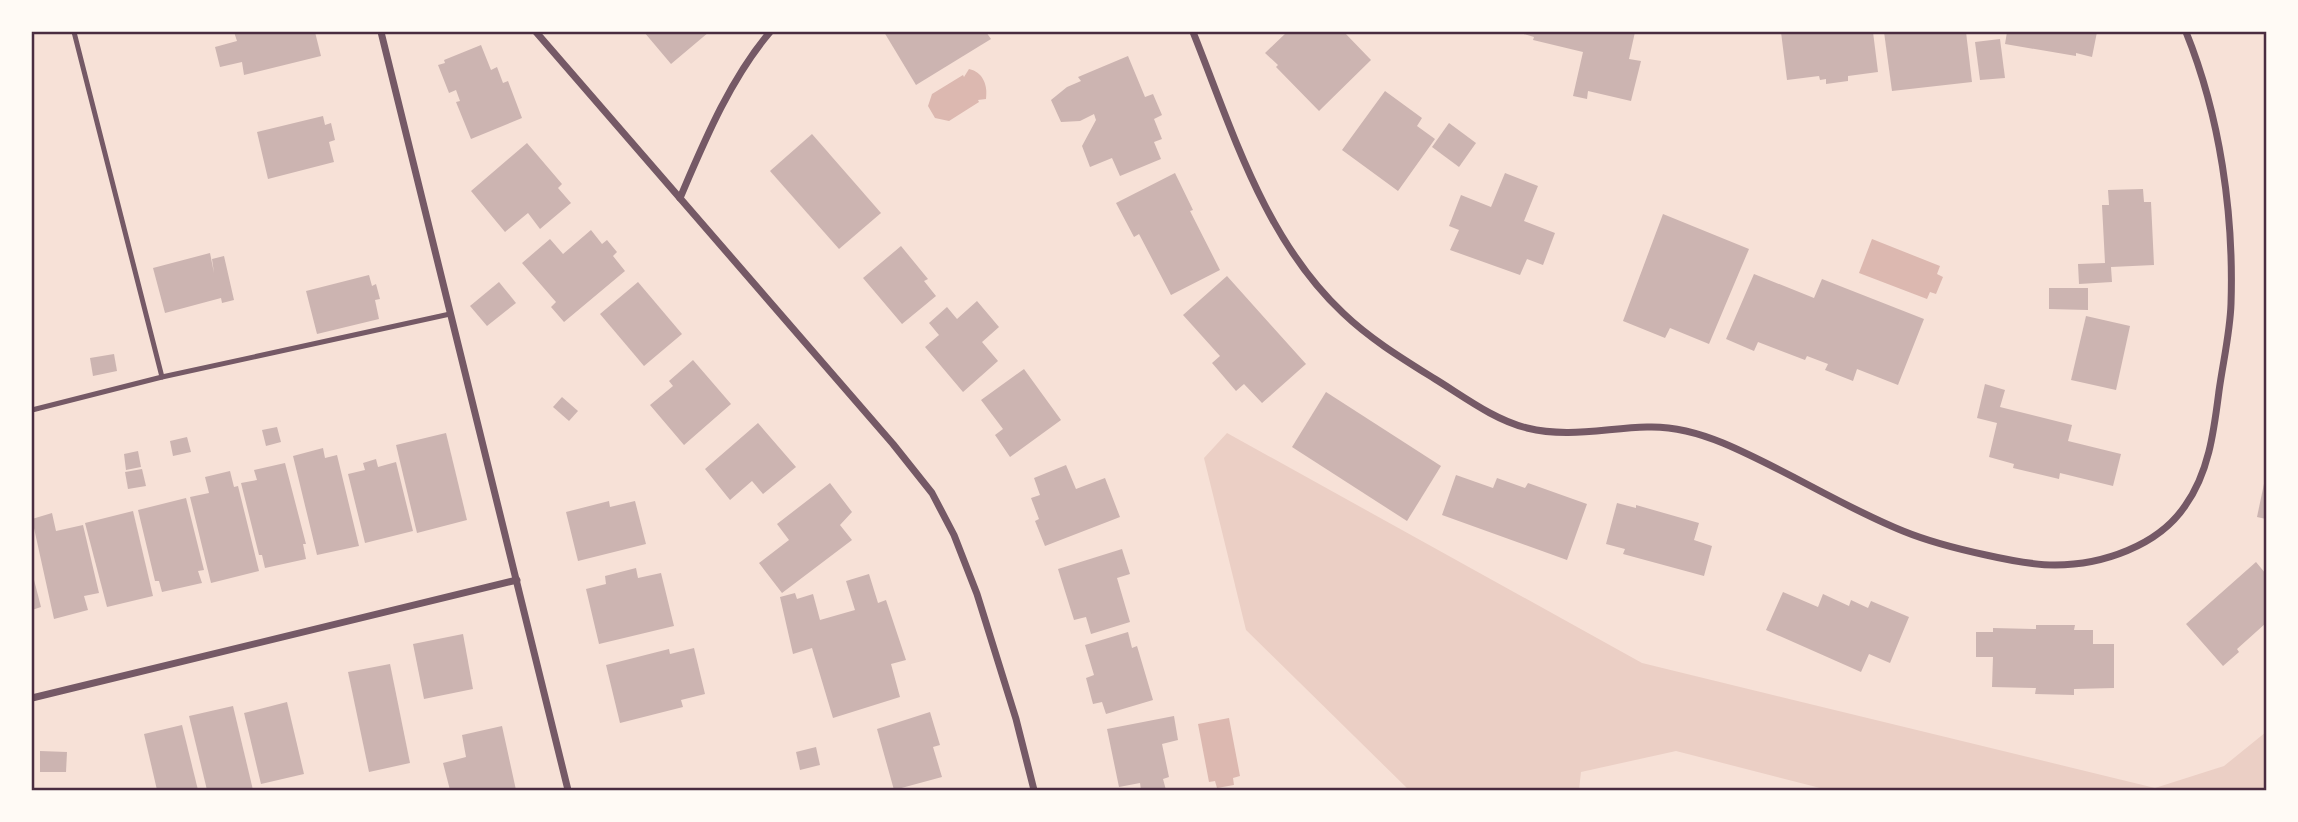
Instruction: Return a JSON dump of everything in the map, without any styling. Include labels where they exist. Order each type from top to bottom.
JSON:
[{"type":"street","points":[[381,32],[568,790]]},
{"type":"street","points":[[536,32],[893,444],[932,493],[954,535],[977,594],[1016,719],[1034,790]]},
{"type":"street","points":[[680,198],[701,148],[733,86],[770,32]]},
{"type":"street","points":[[1193,32],[1245,161],[1274,224],[1307,273],[1343,313],[1393,353],[1483,408],[1521,427],[1555,433],[1650,426],[1687,430],[1726,445],[1859,512],[1907,533],[1956,549],[2005,559],[2056,565],[2093,560],[2133,549],[2166,530],[2186,505],[2203,474],[2215,424],[2231,309],[2231,251],[2225,188],[2211,115],[2186,32]]},
{"type":"street","points":[[32,698],[517,580]]},
{"type":"lane","points":[[74,32],[162,377]]},
{"type":"lane","points":[[32,410],[162,377],[450,314]]},
{"type":"shaded area","points":[[969,69],[984,80],[986,99],[978,100],[979,102],[949,121],[935,118],[928,106],[932,94],[963,75],[964,77]]},
{"type":"shaded area","points":[[1872,239],[1940,266],[1937,274],[1943,277],[1936,294],[1930,292],[1927,299],[1859,273]]},
{"type":"shaded area","points":[[1227,433],[1642,663],[2155,788],[2224,766],[2266,732],[2266,790],[1828,790],[1676,751],[1581,772],[1579,790],[1409,790],[1246,630],[1204,458]]},
{"type":"shaded area","points":[[1229,718],[1240,776],[1233,778],[1234,785],[1217,788],[1215,781],[1209,782],[1198,724]]},
{"type":"building","points":[[234,32],[315,32],[321,56],[244,75],[242,62],[220,67],[215,47],[237,41]]},
{"type":"building","points":[[644,32],[709,32],[671,64]]},
{"type":"building","points":[[884,32],[986,32],[991,39],[916,85]]},
{"type":"building","points":[[1287,32],[1344,32],[1371,60],[1319,111],[1265,53]]},
{"type":"building","points":[[1517,32],[1635,32],[1629,59],[1641,61],[1631,101],[1588,91],[1587,99],[1573,96],[1583,52],[1533,40],[1534,37]]},
{"type":"building","points":[[1781,32],[1873,32],[1878,72],[1848,76],[1848,81],[1826,84],[1826,79],[1820,80],[1819,76],[1787,80]]},
{"type":"building","points":[[1884,32],[1966,32],[1972,82],[1892,91]]},
{"type":"building","points":[[2007,32],[2097,32],[2092,57],[2005,44]]},
{"type":"building","points":[[2000,39],[2005,78],[1980,80],[1975,42]]},
{"type":"building","points":[[481,45],[491,70],[497,67],[503,83],[508,81],[522,118],[471,139],[456,102],[460,101],[456,90],[449,93],[438,65]]},
{"type":"building","points":[[1128,56],[1145,97],[1153,94],[1162,115],[1154,119],[1162,139],[1154,142],[1161,159],[1120,176],[1112,158],[1090,167],[1082,146],[1096,120],[1094,114],[1080,121],[1061,122],[1051,100],[1067,87],[1081,81],[1078,77]]},
{"type":"building","points":[[1385,91],[1422,118],[1417,126],[1435,139],[1398,191],[1342,150]]},
{"type":"building","points":[[323,116],[325,125],[331,123],[335,140],[329,142],[334,162],[268,179],[257,132]]},
{"type":"building","points":[[1449,123],[1476,143],[1459,167],[1432,147]]},
{"type":"building","points":[[812,134],[881,213],[839,249],[770,171]]},
{"type":"building","points":[[527,143],[562,184],[558,188],[571,203],[540,229],[528,213],[505,232],[471,191]]},
{"type":"building","points":[[1175,173],[1193,210],[1190,211],[1220,270],[1171,295],[1139,234],[1134,237],[1116,203]]},
{"type":"building","points":[[1505,173],[1538,186],[1524,221],[1555,233],[1543,265],[1527,259],[1520,275],[1450,250],[1459,230],[1449,226],[1461,195],[1491,207]]},
{"type":"building","points":[[2143,189],[2144,202],[2151,202],[2154,265],[2111,267],[2112,282],[2079,284],[2078,264],[2105,263],[2102,205],[2109,205],[2108,190]]},
{"type":"building","points":[[1663,214],[1749,249],[1709,344],[1670,328],[1665,338],[1623,321]]},
{"type":"building","points":[[591,230],[602,244],[607,240],[617,252],[613,256],[625,271],[564,322],[551,307],[556,302],[522,263],[550,239],[563,254]]},
{"type":"building","points":[[901,246],[928,279],[924,281],[936,296],[902,324],[863,278]]},
{"type":"building","points":[[210,253],[214,273],[212,259],[224,256],[234,300],[222,303],[221,298],[165,313],[153,268]]},
{"type":"building","points":[[1754,274],[1814,298],[1822,279],[1924,319],[1898,385],[1857,369],[1853,381],[1825,370],[1828,364],[1807,356],[1805,360],[1758,342],[1754,351],[1726,339]]},
{"type":"building","points":[[369,275],[372,286],[376,284],[380,299],[375,300],[379,319],[317,334],[306,291]]},
{"type":"building","points":[[1227,276],[1306,364],[1262,403],[1244,384],[1236,391],[1212,363],[1220,356],[1183,315]]},
{"type":"building","points":[[499,282],[516,303],[487,326],[470,306]]},
{"type":"building","points":[[638,282],[682,334],[644,366],[600,314]]},
{"type":"building","points":[[2049,288],[2088,288],[2088,310],[2049,309]]},
{"type":"building","points":[[977,301],[999,327],[982,342],[998,361],[963,392],[925,347],[939,335],[929,323],[947,307],[957,319]]},
{"type":"building","points":[[2086,316],[2130,326],[2116,390],[2071,380]]},
{"type":"building","points":[[114,354],[117,371],[93,376],[90,358]]},
{"type":"building","points":[[693,360],[731,404],[684,445],[650,405],[673,386],[669,381]]},
{"type":"building","points":[[1024,369],[1061,420],[1010,457],[995,435],[1003,429],[981,400]]},
{"type":"building","points":[[1985,384],[2005,390],[2000,407],[2072,425],[2068,441],[2121,454],[2113,486],[2060,473],[2059,479],[2013,468],[2014,464],[1989,457],[1997,423],[1977,418]]},
{"type":"building","points":[[1326,392],[1441,466],[1407,521],[1292,447]]},
{"type":"building","points":[[562,397],[578,411],[569,421],[553,407]]},
{"type":"building","points":[[758,423],[796,467],[763,494],[752,481],[730,500],[705,469]]},
{"type":"building","points":[[277,427],[281,442],[266,446],[262,430]]},
{"type":"building","points":[[446,433],[467,520],[417,533],[396,445]]},
{"type":"building","points":[[187,437],[191,452],[173,456],[170,441]]},
{"type":"building","points":[[323,448],[325,458],[337,455],[359,546],[317,555],[293,456]]},
{"type":"building","points":[[138,451],[141,467],[126,470],[124,454]]},
{"type":"building","points":[[376,459],[378,467],[396,462],[413,531],[365,543],[348,474],[365,470],[363,463]]},
{"type":"building","points":[[285,463],[306,544],[303,544],[306,559],[265,568],[262,555],[259,555],[241,483],[257,480],[254,470]]},
{"type":"building","points":[[1066,465],[1076,489],[1105,478],[1120,517],[1045,546],[1035,521],[1039,519],[1031,498],[1040,495],[1034,478]]},
{"type":"building","points":[[142,469],[146,486],[128,489],[125,472]]},
{"type":"building","points":[[230,471],[234,487],[238,486],[259,571],[211,583],[190,497],[209,493],[205,477]]},
{"type":"building","points":[[1456,475],[1493,488],[1497,478],[1525,488],[1528,483],[1587,504],[1567,560],[1442,515]]},
{"type":"building","points":[[2266,479],[2266,519],[2257,517]]},
{"type":"building","points":[[830,483],[852,512],[840,525],[852,540],[782,593],[759,563],[789,540],[777,524]]},
{"type":"building","points":[[186,498],[204,570],[198,571],[202,583],[162,592],[159,581],[155,581],[138,510]]},
{"type":"building","points":[[609,501],[610,507],[635,501],[646,544],[578,561],[566,512]]},
{"type":"building","points":[[1617,503],[1636,508],[1636,505],[1699,523],[1694,540],[1712,546],[1704,576],[1623,554],[1625,549],[1606,544]]},
{"type":"building","points":[[133,511],[153,596],[107,607],[85,523]]},
{"type":"building","points":[[52,513],[56,531],[83,525],[99,593],[84,596],[88,610],[54,619],[32,519]]},
{"type":"building","points":[[1122,549],[1130,574],[1117,578],[1130,622],[1091,634],[1086,617],[1074,620],[1058,569]]},
{"type":"building","points":[[2256,562],[2266,574],[2266,623],[2237,649],[2239,652],[2223,666],[2186,624]]},
{"type":"building","points":[[636,568],[638,578],[661,573],[674,626],[599,644],[586,589],[606,584],[605,576]]},
{"type":"building","points":[[32,572],[41,607],[32,610]]},
{"type":"building","points":[[869,574],[878,603],[886,600],[906,660],[891,664],[900,697],[833,718],[812,648],[793,654],[780,597],[795,593],[797,599],[813,594],[820,620],[855,610],[846,581]]},
{"type":"building","points":[[1783,592],[1818,607],[1823,594],[1849,606],[1851,600],[1868,608],[1871,601],[1909,617],[1890,663],[1869,654],[1861,672],[1766,630]]},
{"type":"building","points":[[2036,625],[2075,625],[2074,630],[2093,630],[2093,644],[2114,644],[2114,688],[2074,689],[2074,695],[2035,694],[2036,688],[1992,687],[1993,657],[1976,657],[1976,632],[1993,632],[1993,628],[2036,629]]},
{"type":"building","points":[[1128,632],[1132,648],[1137,646],[1153,700],[1106,714],[1102,702],[1093,704],[1086,678],[1094,675],[1085,645]]},
{"type":"building","points":[[463,634],[473,689],[424,699],[413,644]]},
{"type":"building","points":[[694,648],[705,694],[681,700],[683,707],[620,723],[606,665],[669,649],[670,654]]},
{"type":"building","points":[[390,664],[410,763],[369,772],[348,672]]},
{"type":"building","points":[[287,702],[304,774],[261,784],[244,713]]},
{"type":"building","points":[[233,706],[253,790],[207,790],[189,716]]},
{"type":"building","points":[[930,712],[940,745],[933,747],[942,777],[894,790],[877,729]]},
{"type":"building","points":[[1174,716],[1178,740],[1162,744],[1169,777],[1163,779],[1166,790],[1141,790],[1140,783],[1119,787],[1107,729]]},
{"type":"building","points":[[182,725],[198,790],[157,790],[144,734]]},
{"type":"building","points":[[502,726],[516,790],[450,790],[443,763],[466,757],[462,735]]},
{"type":"building","points":[[816,747],[820,765],[800,770],[796,752]]},
{"type":"building","points":[[40,751],[67,752],[66,772],[40,772]]}]
